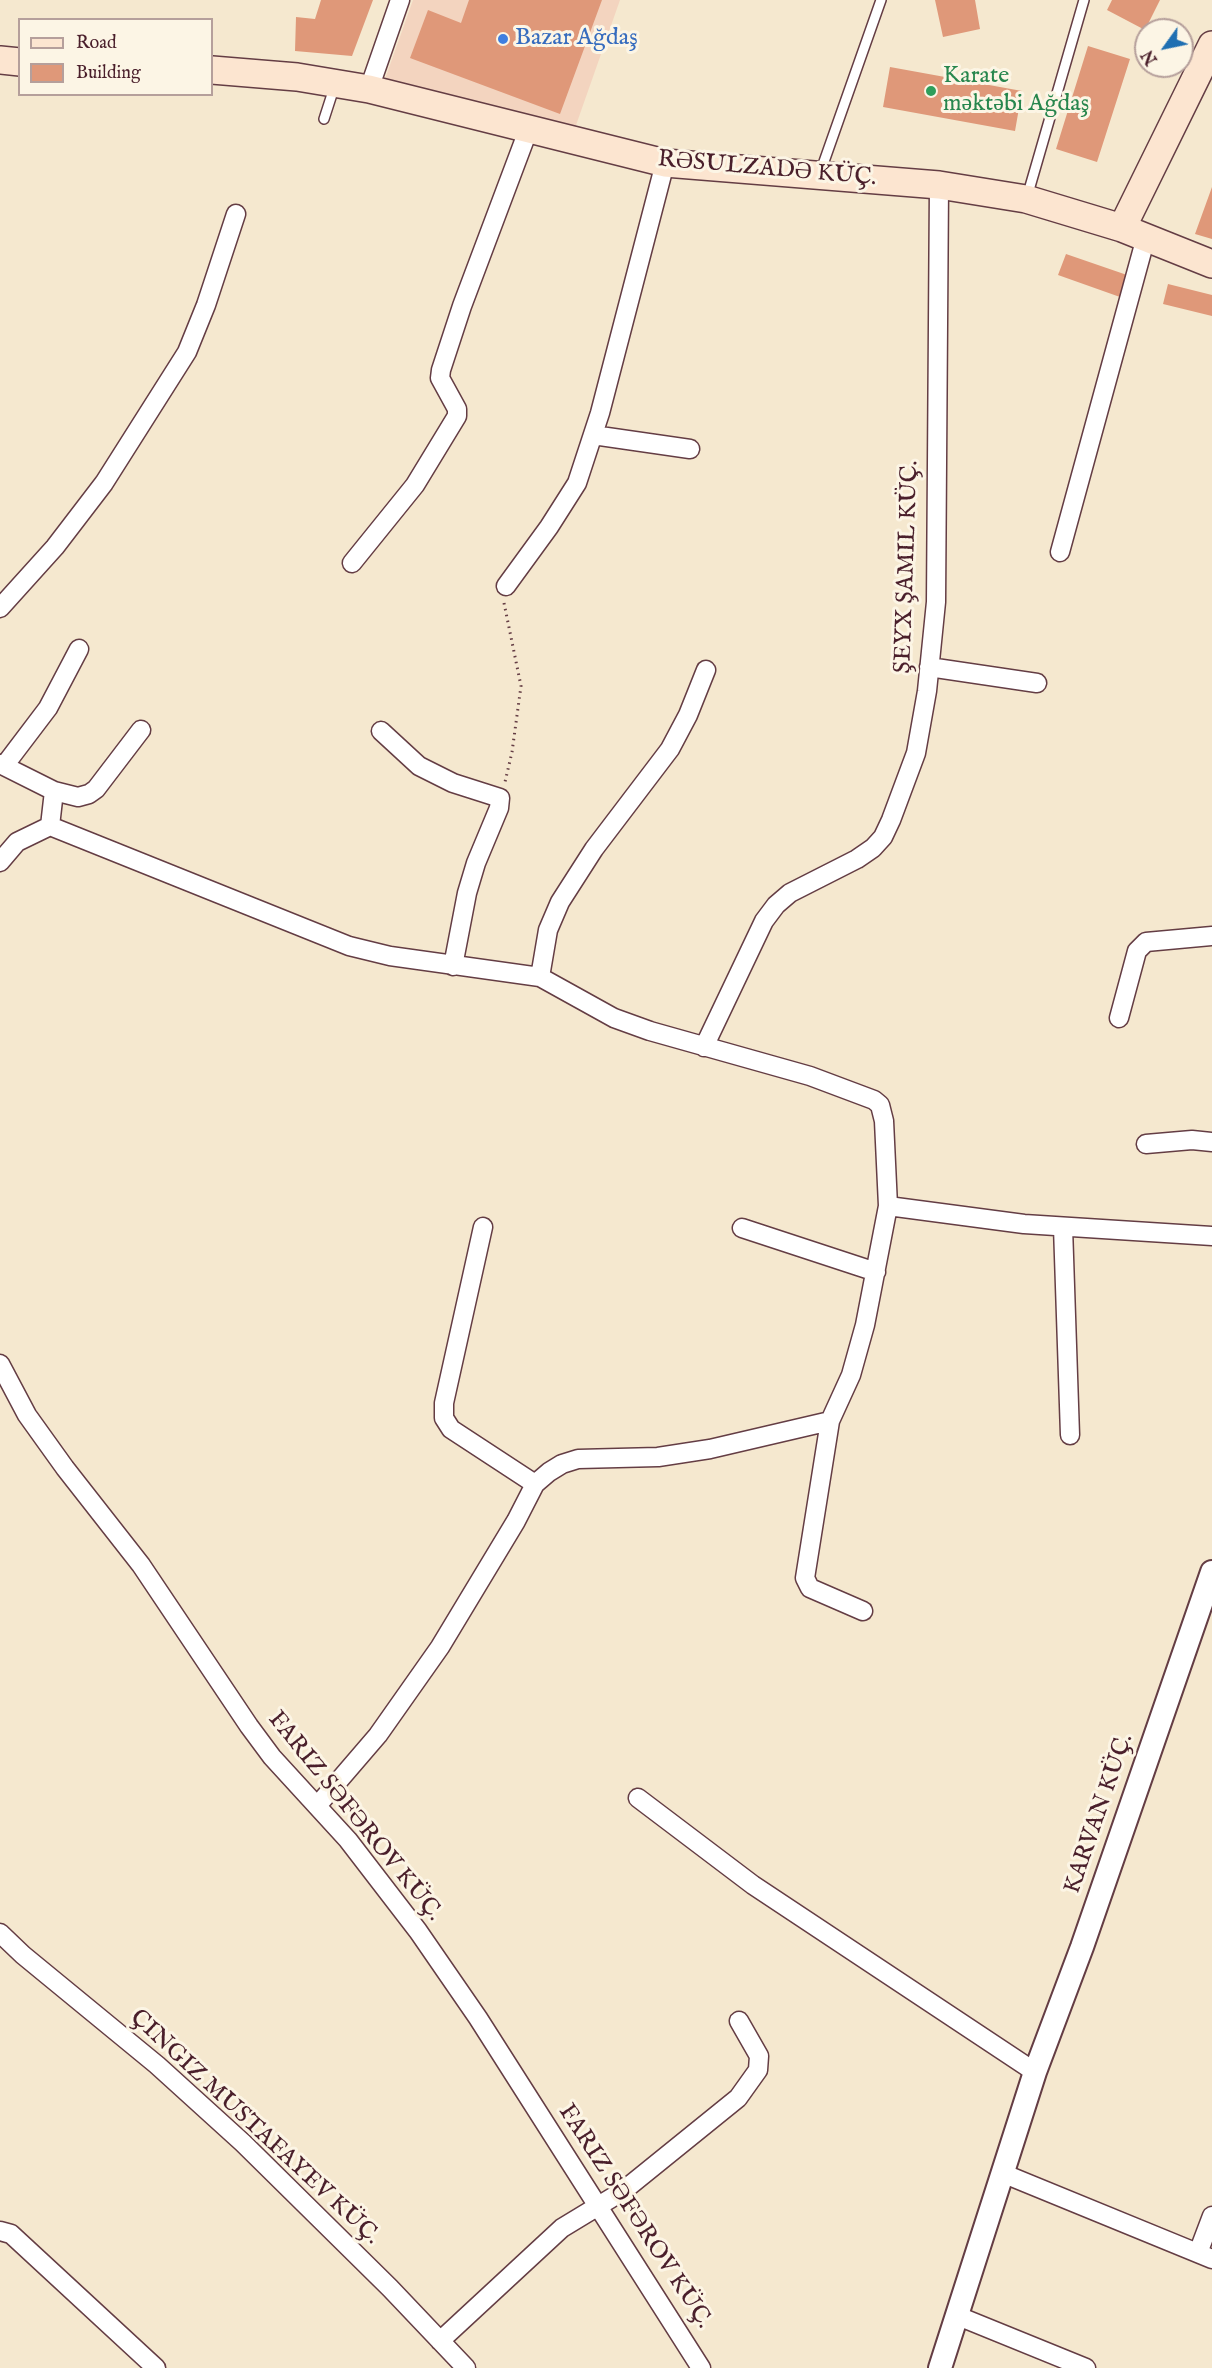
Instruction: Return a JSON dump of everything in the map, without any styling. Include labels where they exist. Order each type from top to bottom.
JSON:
[{"type":"main road","points":[[1134,232],[1212,45]]},
{"type":"main road","points":[[0,60],[18,62]]},
{"type":"main road","name":"RƏSULZADƏ KÜÇ.","points":[[213,70],[297,77],[369,89],[665,163],[939,185],[1026,199],[1134,232],[1212,264]]},
{"type":"street","points":[[369,89],[400,0]]},
{"type":"street","points":[[352,563],[415,486],[457,417],[457,409],[440,378],[441,369],[462,306],[529,128]]},
{"type":"street","points":[[506,586],[549,527],[577,483],[593,435],[665,163]]},
{"type":"street","name":"ŞEYX ŞAMIL KÜÇ.","points":[[704,1047],[764,921],[776,905],[790,893],[857,859],[873,848],[883,837],[916,753],[936,602],[939,185]]},
{"type":"street","points":[[0,608],[55,547],[104,483],[187,352],[206,305],[236,214]]},
{"type":"street","points":[[1060,552],[1134,232]]},
{"type":"street","points":[[593,435],[690,450]]},
{"type":"street","points":[[79,649],[48,708],[2,765],[54,791],[78,797],[96,789],[141,730]]},
{"type":"street","points":[[929,667],[1037,683]]},
{"type":"street","points":[[540,977],[548,930],[560,902],[594,849],[670,749],[688,715],[706,670]]},
{"type":"street","points":[[381,731],[419,766],[453,783],[500,798],[499,808],[476,863],[467,893],[453,966]]},
{"type":"street","points":[[50,826],[54,791]]},
{"type":"street","points":[[0,862],[17,842],[50,826],[349,946],[390,956],[540,977],[614,1018],[704,1047],[810,1076],[874,1100],[880,1106],[884,1121],[888,1206],[865,1325],[851,1375],[830,1421],[805,1578],[810,1588],[863,1611]]},
{"type":"street","points":[[1119,1018],[1137,951],[1146,942],[1212,936]]},
{"type":"street","points":[[1146,1144],[1192,1140],[1212,1142]]},
{"type":"street","points":[[888,1206],[1063,1227],[1212,1236]]},
{"type":"street","points":[[483,1227],[444,1403],[444,1418],[451,1429],[536,1484]]},
{"type":"street","points":[[1063,1227],[1070,1435]]},
{"type":"street","points":[[742,1228],[876,1272]]},
{"type":"street","name":"FARIZ SƏFƏROV KÜÇ.","points":[[0,1364],[27,1415],[141,1566],[230,1701],[272,1757],[383,1883],[418,1930],[478,2018],[701,2368]]},
{"type":"street","points":[[317,1806],[378,1735],[440,1647],[536,1484],[562,1464],[578,1459],[658,1457],[830,1421]]},
{"type":"street","name":"KARVAN KÜÇ.","points":[[940,2368],[1035,2072],[1082,1947],[1212,1572]]},
{"type":"street","points":[[638,1798],[753,1885],[1035,2072]]},
{"type":"street","name":"ÇINGIZ MUSTAFAYEV KÜÇ.","points":[[0,1933],[23,1955],[157,2065],[243,2143],[390,2288],[466,2368]]},
{"type":"street","points":[[440,2341],[562,2228],[623,2191],[738,2098],[758,2070],[759,2056],[740,2021]]},
{"type":"street","points":[[1002,2173],[1205,2256],[1212,2216]]},
{"type":"street","points":[[0,2231],[11,2234],[156,2368]]},
{"type":"street","points":[[958,2316],[1086,2368]]},
{"type":"lane","points":[[819,176],[881,0]]},
{"type":"lane","points":[[1026,199],[1084,0]]},
{"type":"lane","points":[[324,118],[335,83]]},
{"type":"path","points":[[500,798],[513,752],[521,686],[503,599],[506,586]]},
{"type":"shaded area","name":"Bazar Ağdaş","points":[[413,0],[620,0],[575,128],[385,79]]},
{"type":"building","points":[[321,0],[373,0],[352,56],[295,51],[296,17],[315,19]]},
{"type":"building","name":"Bazar Ağdaş","points":[[469,0],[602,0],[560,114],[410,58],[428,10],[461,23]]},
{"type":"building","points":[[935,0],[975,0],[980,29],[943,37]]},
{"type":"building","points":[[1112,0],[1160,0],[1151,18],[1134,18],[1134,24],[1107,10]]},
{"type":"building","points":[[1088,46],[1130,59],[1097,162],[1056,149]]},
{"type":"building","points":[[890,67],[1022,91],[1015,131],[883,107]]},
{"type":"building","points":[[1212,187],[1212,239],[1195,234]]},
{"type":"building","points":[[1066,254],[1127,275],[1120,297],[1058,275]]},
{"type":"building","points":[[1168,284],[1212,295],[1212,316],[1163,304]]},
{"type":"place","name":"Bazar Ağdaş","points":[[503,39]]},
{"type":"place","name":"Karate məktəbi Ağdaş","points":[[931,91]]}]
